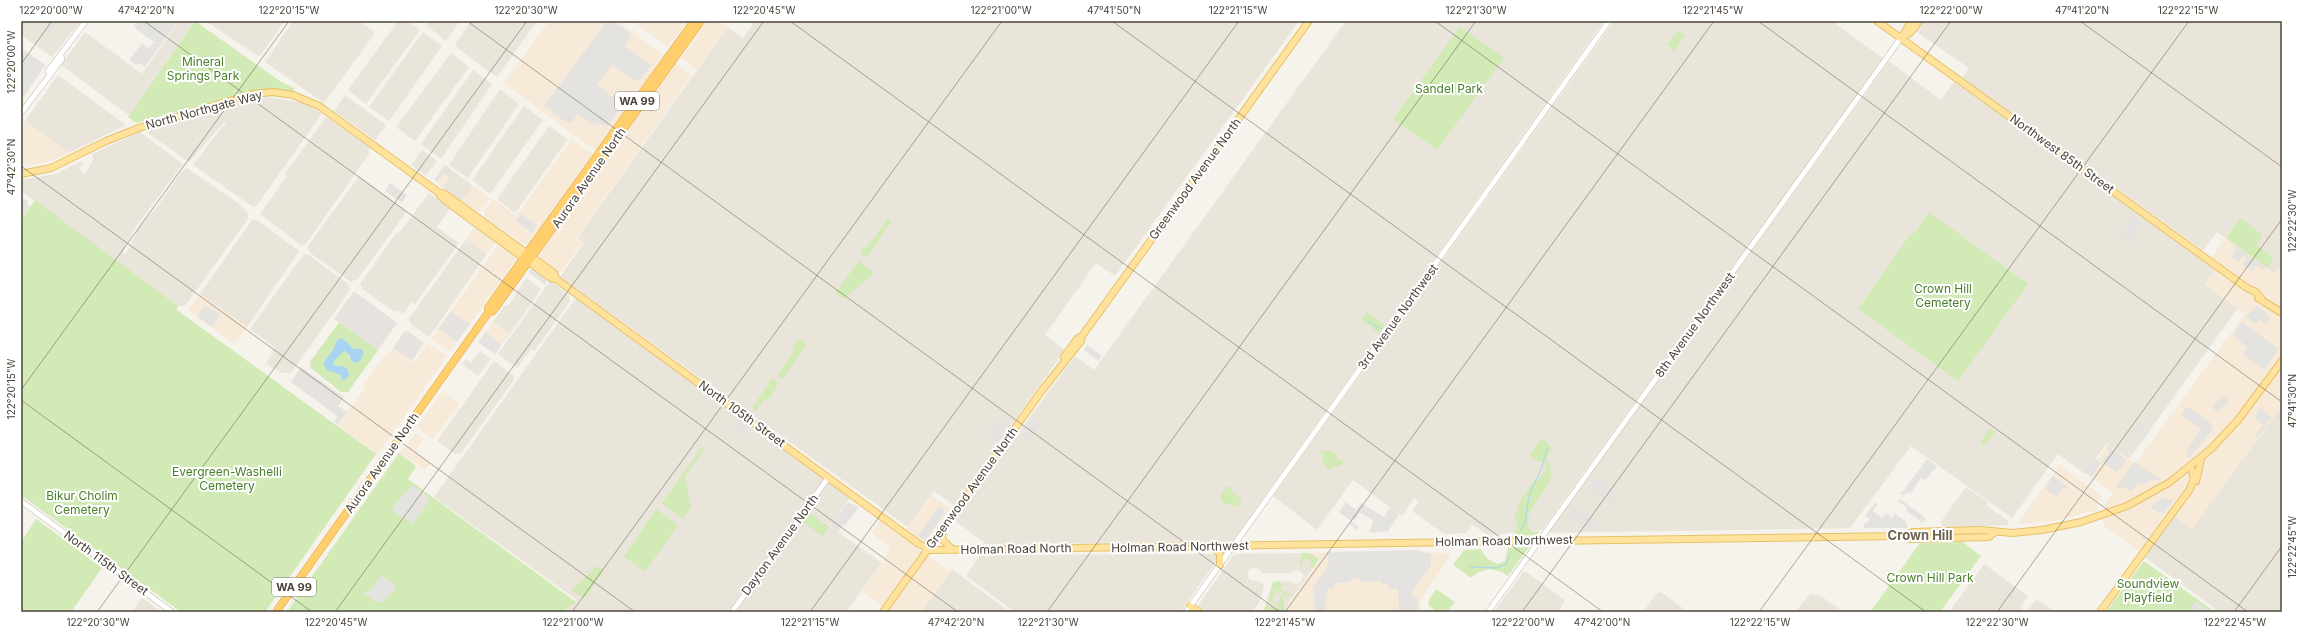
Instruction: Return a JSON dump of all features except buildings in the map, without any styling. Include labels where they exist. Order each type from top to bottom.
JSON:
[{"type":"highway","name":"Aurora Avenue North","points":[[528,258],[694,21]]},
{"type":"highway","name":"Aurora Avenue North","points":[[276,612],[488,313],[488,308],[528,258],[701,21]]},
{"type":"main road","name":"Greenwood Avenue North","points":[[883,612],[1062,364],[1066,362],[1081,341],[1082,336],[1309,21]]},
{"type":"main road","name":"Northwest 85th Street","points":[[1877,21],[2247,288],[2249,292],[2261,298],[2282,313]]},
{"type":"main road","name":"8th Avenue Northwest","points":[[1901,38],[1912,21]]},
{"type":"main road","name":"8th Avenue Northwest","points":[[1901,38],[1911,32],[1919,21]]},
{"type":"main road","name":"North Northgate Way","points":[[21,174],[51,168],[106,141],[138,128],[252,94],[280,93],[300,97],[319,106],[438,192],[441,197],[528,258]]},
{"type":"main road","name":"North 105th Street","points":[[528,258],[554,273],[556,279],[828,478],[928,549]]},
{"type":"main road","name":"Holman Road Northwest","points":[[1104,548],[1904,536],[1910,532],[1986,530],[1995,532],[2042,530],[2071,525],[2105,515],[2147,496],[2191,467],[2202,458],[2238,420],[2282,361]]},
{"type":"main road","points":[[2100,612],[2196,480],[2198,464],[2202,458]]},
{"type":"main road","points":[[2190,489],[2194,478],[2191,467]]},
{"type":"main road","points":[[944,527],[942,539],[953,550]]},
{"type":"main road","points":[[1212,546],[1220,554],[1220,565]]},
{"type":"main road","name":"Holman Road North","points":[[928,549],[1104,548]]},
{"type":"main road","points":[[1190,606],[1198,612]]},
{"type":"street","points":[[21,113],[49,73],[50,68],[59,56],[62,56],[86,21]]},
{"type":"street","name":"3rd Avenue Northwest","points":[[1186,612],[1609,21]]},
{"type":"street","name":"8th Avenue Northwest","points":[[1488,612],[1901,38]]},
{"type":"street","name":"Dayton Avenue North","points":[[732,612],[828,478]]},
{"type":"street","name":"North 115th Street","points":[[21,501],[172,612]]},
{"type":"shaded area","points":[[21,21],[81,21],[52,57],[21,35]]},
{"type":"shaded area","points":[[43,21],[59,21],[51,32],[41,24]]},
{"type":"shaded area","points":[[137,21],[178,21],[145,67],[139,63],[137,65],[129,60],[142,43],[149,48],[154,42],[136,29],[134,25]]},
{"type":"shaded area","points":[[179,21],[195,21],[129,115],[61,65],[85,32],[142,74]]},
{"type":"shaded area","points":[[206,21],[285,21],[259,57]]},
{"type":"shaded area","points":[[293,21],[359,21],[375,33],[324,103],[265,62]]},
{"type":"shaded area","points":[[398,21],[407,21],[420,30],[366,104],[348,90]]},
{"type":"shaded area","points":[[431,21],[460,21],[446,41],[427,26]]},
{"type":"shaded area","points":[[471,21],[537,21],[497,77],[456,47],[456,43]]},
{"type":"shaded area","points":[[549,21],[617,21],[664,55],[596,151],[504,83]]},
{"type":"shaded area","points":[[607,21],[613,21],[630,33],[631,38],[625,46],[651,65],[640,80],[636,79],[635,81],[612,65],[597,85],[623,105],[607,126],[596,123],[594,126],[578,114],[571,123],[568,121],[567,123],[544,106]]},
{"type":"shaded area","points":[[632,21],[687,21],[668,47]]},
{"type":"shaded area","points":[[708,21],[719,21],[728,27],[698,70],[681,58]]},
{"type":"shaded area","points":[[755,21],[1299,21],[1115,276],[1096,263],[1045,335],[1065,350],[954,505],[934,491],[908,527],[560,277],[584,243],[577,238],[728,27],[743,38]]},
{"type":"shaded area","points":[[1346,21],[1604,21],[1233,541],[986,544],[954,520],[1075,356],[1094,370]]},
{"type":"shaded area","points":[[1614,21],[1832,21],[1884,59],[1542,530],[1489,535],[1472,525],[1466,533],[1444,534],[1412,511],[1419,502],[1414,498],[1402,516],[1353,480],[1317,530],[1273,496]]},
{"type":"shaded area","points":[[1922,21],[2282,21],[2282,265],[2275,274],[2217,232],[2203,250],[1962,78],[1969,68],[1915,31]]},
{"type":"shaded area","points":[[423,32],[442,46],[389,121],[369,107]]},
{"type":"shaded area","points":[[21,48],[45,65],[21,101]]},
{"type":"shaded area","points":[[451,53],[469,67],[415,141],[396,127]]},
{"type":"shaded area","points":[[1889,61],[1941,100],[1954,82],[2216,269],[2205,285],[2238,308],[2129,459],[2106,444],[2085,474],[2058,454],[2012,518],[1911,446],[1850,528],[1548,533]]},
{"type":"shaded area","points":[[675,63],[692,75],[576,238],[582,243],[559,274],[540,259],[540,255],[485,218],[484,212],[493,199],[516,216],[572,139],[604,162]]},
{"type":"shaded area","points":[[473,70],[492,84],[441,159],[421,144]]},
{"type":"shaded area","points":[[58,75],[126,125],[69,153],[25,121]]},
{"type":"shaded area","points":[[500,89],[519,104],[468,178],[449,165]]},
{"type":"shaded area","points":[[345,95],[386,125],[375,140],[334,111]]},
{"type":"shaded area","points":[[269,97],[302,103],[321,113],[321,115],[257,205],[253,207],[193,165],[222,127],[226,124],[224,122],[189,162],[149,134],[148,131],[238,103]]},
{"type":"shaded area","points":[[524,106],[543,120],[490,194],[472,180]]},
{"type":"shaded area","points":[[326,117],[369,147],[369,154],[310,238],[305,244],[301,245],[260,214],[287,176],[285,174]]},
{"type":"shaded area","points":[[25,121],[69,153],[48,162],[21,166],[21,127]]},
{"type":"shaded area","points":[[549,126],[568,139],[515,213],[497,199]]},
{"type":"shaded area","points":[[140,132],[183,164],[137,225],[125,245],[123,254],[125,254],[128,250],[139,227],[157,207],[181,173],[187,168],[238,203],[248,213],[248,219],[185,306],[178,306],[21,191],[21,180],[56,174],[81,161],[83,164],[79,168],[85,174],[93,160],[92,154]]},
{"type":"shaded area","points":[[422,150],[437,161],[426,176],[411,165]]},
{"type":"shaded area","points":[[445,165],[453,171],[442,188],[434,180]]},
{"type":"shaded area","points":[[445,165],[453,171],[449,177],[444,173],[437,182],[434,180]]},
{"type":"shaded area","points":[[453,171],[473,186],[462,202],[442,188]]},
{"type":"shaded area","points":[[359,176],[407,211],[358,279],[351,282],[309,252],[308,246]]},
{"type":"shaded area","points":[[390,183],[407,195],[402,203],[385,191]]},
{"type":"shaded area","points":[[473,186],[490,198],[480,210],[475,212],[462,202]]},
{"type":"shaded area","points":[[429,193],[450,209],[437,227],[459,243],[415,304],[412,302],[403,314],[397,310],[396,313],[362,289],[360,284],[397,232],[399,233]]},
{"type":"shaded area","points":[[23,198],[29,202],[27,204],[30,206],[21,218],[21,201]]},
{"type":"shaded area","points":[[521,214],[537,225],[532,233],[516,221]]},
{"type":"shaded area","points":[[2132,217],[2142,224],[2135,234],[2138,237],[2134,244],[2120,234]]},
{"type":"shaded area","points":[[252,220],[257,220],[299,251],[247,327],[200,294]]},
{"type":"shaded area","points":[[478,228],[496,242],[487,254],[466,239],[472,230]]},
{"type":"shaded area","points":[[2225,238],[2275,274],[2282,265],[2282,406],[2192,529],[2172,514],[2143,554],[2104,526],[2105,503],[2113,493],[2091,477],[2101,463],[2097,460],[2108,445],[2135,464],[2245,314],[2205,284],[2220,263],[2212,257]]},
{"type":"shaded area","points":[[466,239],[487,254],[429,337],[411,324],[409,319]]},
{"type":"shaded area","points":[[498,245],[515,257],[515,260],[470,324],[451,311]]},
{"type":"shaded area","points":[[2236,246],[2265,268],[2263,270],[2256,265],[2252,271],[2242,264],[2247,258],[2243,255],[2239,261],[2233,258],[2232,256],[2236,250],[2234,248]]},
{"type":"shaded area","points":[[307,254],[347,283],[350,290],[291,373],[283,373],[266,364],[275,348],[250,329],[303,255]]},
{"type":"shaded area","points":[[533,269],[547,279],[545,285],[528,270]]},
{"type":"shaded area","points":[[526,278],[541,289],[510,334],[493,322],[505,305],[509,305]]},
{"type":"shaded area","points":[[550,281],[569,295],[570,301],[535,350],[531,349],[517,368],[498,354]]},
{"type":"shaded area","points":[[354,291],[397,323],[378,350],[334,319]]},
{"type":"shaded area","points":[[200,294],[247,327],[237,342],[231,342],[191,313],[189,309]]},
{"type":"shaded area","points":[[578,295],[852,495],[830,526],[882,563],[846,612],[563,612],[577,600],[434,497]]},
{"type":"shaded area","points":[[205,305],[220,315],[212,327],[198,316]]},
{"type":"shaded area","points":[[2257,305],[2270,317],[2266,324],[2259,320],[2256,324],[2246,317]]},
{"type":"shaded area","points":[[451,311],[470,324],[457,342],[438,329]]},
{"type":"shaded area","points":[[493,322],[510,334],[495,354],[478,342]]},
{"type":"shaded area","points":[[2242,322],[2279,349],[2264,370],[2243,354],[2247,348],[2233,334]]},
{"type":"shaded area","points":[[438,329],[457,342],[451,351],[431,339]]},
{"type":"shaded area","points":[[408,331],[424,343],[412,361],[393,348],[404,332]]},
{"type":"shaded area","points":[[486,332],[490,334],[489,336],[502,345],[495,354],[478,342]]},
{"type":"shaded area","points":[[428,343],[447,356],[377,455],[338,425],[365,388],[363,386],[385,355],[387,356],[393,348],[413,363]]},
{"type":"shaded area","points":[[1087,345],[1102,356],[1098,361],[1084,350]]},
{"type":"shaded area","points":[[480,351],[491,359],[478,376],[462,364],[466,359],[471,363]]},
{"type":"shaded area","points":[[494,361],[514,376],[514,380],[461,453],[455,454],[437,441]]},
{"type":"shaded area","points":[[301,367],[344,397],[338,406],[347,412],[338,425],[334,422],[337,416],[291,382]]},
{"type":"shaded area","points":[[442,391],[460,404],[433,439],[417,427]]},
{"type":"shaded area","points":[[2223,395],[2228,399],[2228,402],[2218,413],[2212,407]]},
{"type":"shaded area","points":[[2187,406],[2213,425],[2211,427],[2214,429],[2189,458],[2186,455],[2188,452],[2186,450],[2201,429],[2181,415]]},
{"type":"shaded area","points":[[2282,406],[2282,612],[2220,612],[2142,555],[2172,514],[2192,528]]},
{"type":"shaded area","points":[[2260,408],[2272,417],[2257,438],[2254,438],[2263,424],[2254,417]]},
{"type":"shaded area","points":[[995,420],[1005,427],[995,442],[985,434]]},
{"type":"shaded area","points":[[1034,420],[1041,425],[1029,440],[1022,435]]},
{"type":"shaded area","points":[[737,422],[741,422],[745,428],[741,434],[737,434],[733,430],[733,426]]},
{"type":"shaded area","points":[[2140,423],[2144,426],[2142,430],[2145,432],[2147,429],[2150,431],[2143,440],[2139,437],[2142,433],[2140,432],[2138,435],[2134,432]]},
{"type":"shaded area","points":[[416,433],[424,439],[415,451],[431,463],[425,470],[400,453]]},
{"type":"shaded area","points":[[2108,446],[2127,460],[2117,473],[2102,462],[2110,451],[2106,448]]},
{"type":"shaded area","points":[[2093,457],[2101,463],[2091,477],[2083,471]]},
{"type":"shaded area","points":[[1927,459],[1937,466],[1925,480],[1921,478],[1910,494],[1907,492],[1904,495],[1901,494]]},
{"type":"shaded area","points":[[2134,462],[2160,479],[2158,481],[2151,479],[2149,482],[2137,485],[2131,492],[2124,487],[2119,489],[2116,487]]},
{"type":"shaded area","points":[[779,463],[808,483],[805,486],[777,466]]},
{"type":"shaded area","points":[[2060,465],[2102,496],[2097,503],[2097,510],[2054,521],[2018,524],[2018,522]]},
{"type":"shaded area","points":[[1595,476],[1615,490],[1610,496],[1617,502],[1614,506],[1588,487]]},
{"type":"shaded area","points":[[2053,476],[2068,487],[2066,490],[2063,488],[2057,496],[2044,489]]},
{"type":"shaded area","points":[[412,485],[428,497],[427,499],[429,501],[413,524],[391,510],[406,491],[408,492]]},
{"type":"shaded area","points":[[1966,487],[1988,502],[1986,505],[2008,521],[2008,525],[1942,528],[1942,520]]},
{"type":"shaded area","points":[[932,496],[950,509],[920,550],[950,571],[920,612],[891,612],[862,592],[882,564],[890,547],[871,533],[880,521],[901,536]]},
{"type":"shaded area","points":[[2163,497],[2173,501],[2164,513],[2162,511],[2160,514],[2150,507]]},
{"type":"shaded area","points":[[1900,499],[1926,518],[1923,523],[1905,510],[1907,508],[1898,501]]},
{"type":"shaded area","points":[[848,502],[859,507],[845,526],[843,525],[838,532],[830,526]]},
{"type":"shaded area","points":[[1346,502],[1356,510],[1361,503],[1384,517],[1390,508],[1399,515],[1388,531],[1369,533],[1373,521],[1369,518],[1360,513],[1355,520],[1353,519],[1351,521],[1339,512]]},
{"type":"shaded area","points":[[1875,502],[1878,504],[1873,511],[1882,518],[1886,513],[1893,518],[1894,513],[1906,522],[1908,528],[1864,528],[1864,524],[1870,520],[1865,516]]},
{"type":"shaded area","points":[[1574,505],[1598,521],[1593,527],[1587,529],[1567,515]]},
{"type":"shaded area","points":[[939,506],[945,512],[925,541],[918,535]]},
{"type":"shaded area","points":[[1351,521],[1359,527],[1357,530],[1349,524]]},
{"type":"shaded area","points":[[1419,550],[1431,555],[1431,566],[1411,594],[1418,600],[1418,612],[1399,612],[1398,589],[1389,589],[1388,584],[1382,584],[1381,581],[1360,582],[1359,579],[1351,579],[1351,582],[1334,583],[1335,588],[1327,589],[1327,598],[1325,598],[1326,612],[1315,612],[1313,587],[1329,564],[1327,552]]},
{"type":"shaded area","points":[[1309,553],[1319,559],[1285,608],[1285,612],[1263,612],[1273,582],[1290,581],[1294,584],[1300,583],[1304,576],[1299,570],[1294,570],[1290,573],[1262,573],[1257,567],[1250,569],[1247,574],[1250,580],[1262,582],[1264,585],[1261,599],[1253,612],[1207,612],[1198,606],[1234,554]]},
{"type":"shaded area","points":[[1309,553],[1452,553],[1420,601],[1420,612],[1285,612],[1285,608],[1319,560]]},
{"type":"shaded area","points":[[1215,554],[1218,559],[1183,608],[1188,612],[1015,612],[966,576],[980,555]]},
{"type":"shaded area","points":[[1984,564],[2028,596],[2020,607],[2023,609],[2021,612],[1949,612]]},
{"type":"shaded area","points":[[952,569],[964,578],[1010,612],[921,612]]},
{"type":"shaded area","points":[[1523,572],[1528,573],[1565,600],[1558,612],[1494,612]]},
{"type":"shaded area","points":[[381,575],[396,585],[395,590],[382,602],[376,602],[363,592],[370,591]]},
{"type":"shaded area","points":[[1988,576],[2016,597],[2013,601],[1987,579]]},
{"type":"shaded area","points":[[1661,592],[1688,612],[1643,612],[1656,594]]},
{"type":"shaded area","points":[[1811,593],[1821,596],[1843,612],[1795,612]]},
{"type":"shaded area","points":[[142,598],[162,612],[132,612]]},
{"type":"shaded area","points":[[2036,600],[2040,601],[2056,612],[2026,612]]},
{"type":"shaded area","points":[[2196,601],[2211,612],[2197,612],[2191,608]]},
{"type":"green space","name":"Mineral Springs Park","points":[[195,21],[281,82],[294,88],[294,92],[272,89],[251,91],[136,123],[128,117]]},
{"type":"green space","name":"Sandel Park","points":[[1460,27],[1504,58],[1437,150],[1393,119]]},
{"type":"green space","points":[[1678,31],[1685,36],[1675,51],[1667,45]]},
{"type":"green space","name":"Evergreen-Washelli Cemetery","points":[[35,200],[178,306],[177,310],[376,454],[265,612],[181,612],[21,495],[21,219]]},
{"type":"green space","name":"Crown Hill Cemetery","points":[[1929,212],[2028,284],[1958,381],[1858,309],[1910,235],[1916,231]]},
{"type":"green space","points":[[2240,218],[2263,235],[2256,245],[2274,258],[2267,268],[2226,238]]},
{"type":"green space","points":[[888,219],[892,221],[867,257],[860,252],[863,247],[866,248]]},
{"type":"green space","points":[[859,261],[874,273],[844,299],[835,293]]},
{"type":"green space","points":[[1367,312],[1385,325],[1379,333],[1361,320]]},
{"type":"green space","points":[[339,322],[378,350],[348,392],[341,392],[311,368],[310,362]],"holes":[[[348,343],[352,348],[361,349],[349,358],[348,353],[343,351],[334,361],[333,365],[337,366],[345,380],[342,375],[323,363],[331,354],[334,347]]]},
{"type":"green space","points":[[799,338],[807,344],[783,379],[777,375],[794,351],[792,349]]},
{"type":"green space","points":[[772,378],[777,382],[777,387],[767,401],[764,399],[756,411],[752,408]]},
{"type":"green space","points":[[1990,428],[1995,432],[1984,446],[1980,443]]},
{"type":"green space","points":[[1542,438],[1552,448],[1546,460],[1550,464],[1550,480],[1529,513],[1528,520],[1528,526],[1533,532],[1540,531],[1537,535],[1512,536],[1515,534],[1517,529],[1514,516],[1519,508],[1518,504],[1534,480],[1539,479],[1547,468],[1545,462],[1537,461],[1529,455]]},
{"type":"green space","points":[[701,448],[704,450],[685,476],[691,507],[683,519],[662,503]]},
{"type":"green space","points":[[1321,450],[1325,452],[1327,450],[1338,454],[1336,459],[1343,460],[1343,464],[1328,470],[1322,461],[1323,454],[1318,454]]},
{"type":"green space","points":[[399,453],[416,466],[408,479],[576,602],[562,612],[287,612]]},
{"type":"green space","points":[[1228,486],[1232,487],[1232,492],[1242,500],[1240,503],[1242,506],[1239,504],[1240,509],[1237,506],[1222,502],[1220,496]]},
{"type":"green space","points":[[656,509],[678,525],[645,572],[624,556]]},
{"type":"green space","points":[[809,512],[829,527],[822,536],[802,521]]},
{"type":"green space","name":"Bikur Cholim Cemetery","points":[[36,519],[102,568],[71,612],[21,612],[21,542]]},
{"type":"green space","name":"Crown Hill Park","points":[[1963,542],[1981,556],[1940,612],[1870,612],[1920,543]]},
{"type":"green space","points":[[1529,547],[1508,576],[1499,571],[1484,570],[1475,574],[1471,578],[1453,565],[1464,550],[1481,549],[1488,559],[1498,564],[1505,561],[1508,548]]},
{"type":"green space","points":[[1302,553],[1309,553],[1319,559],[1313,568],[1310,567],[1312,561],[1303,559],[1302,565],[1299,565]]},
{"type":"green space","name":"Soundview Playfield","points":[[2144,561],[2215,612],[2106,612]]},
{"type":"green space","points":[[597,566],[604,570],[586,597],[582,597],[571,590]]},
{"type":"green space","points":[[1280,581],[1282,585],[1280,589],[1290,594],[1287,598],[1281,592],[1271,589],[1273,582]]},
{"type":"green space","points":[[1436,589],[1455,602],[1447,612],[1437,612],[1428,605],[1429,600]]},
{"type":"green space","points":[[1271,590],[1280,594],[1275,593],[1273,597],[1270,596]]},
{"type":"green space","points":[[1281,594],[1283,595],[1285,612],[1276,612],[1270,608],[1267,612],[1264,610],[1267,604],[1276,609],[1278,605],[1268,601],[1269,597],[1273,597],[1273,602],[1279,603]]},
{"type":"water","points":[[341,338],[352,348],[361,349],[364,352],[360,361],[355,363],[352,361],[348,353],[344,351],[334,361],[333,365],[347,369],[349,375],[345,380],[342,380],[341,375],[327,370],[323,363],[333,350],[337,340]]},
{"type":"waterway","points":[[1368,321],[1381,329]]},
{"type":"waterway","points":[[1521,530],[1525,522],[1529,495],[1541,470],[1547,449]]},
{"type":"waterway","points":[[1470,567],[1497,568],[1506,564],[1510,555]]},
{"type":"district","name":"Crown Hill","points":[[1920,535]]}]
